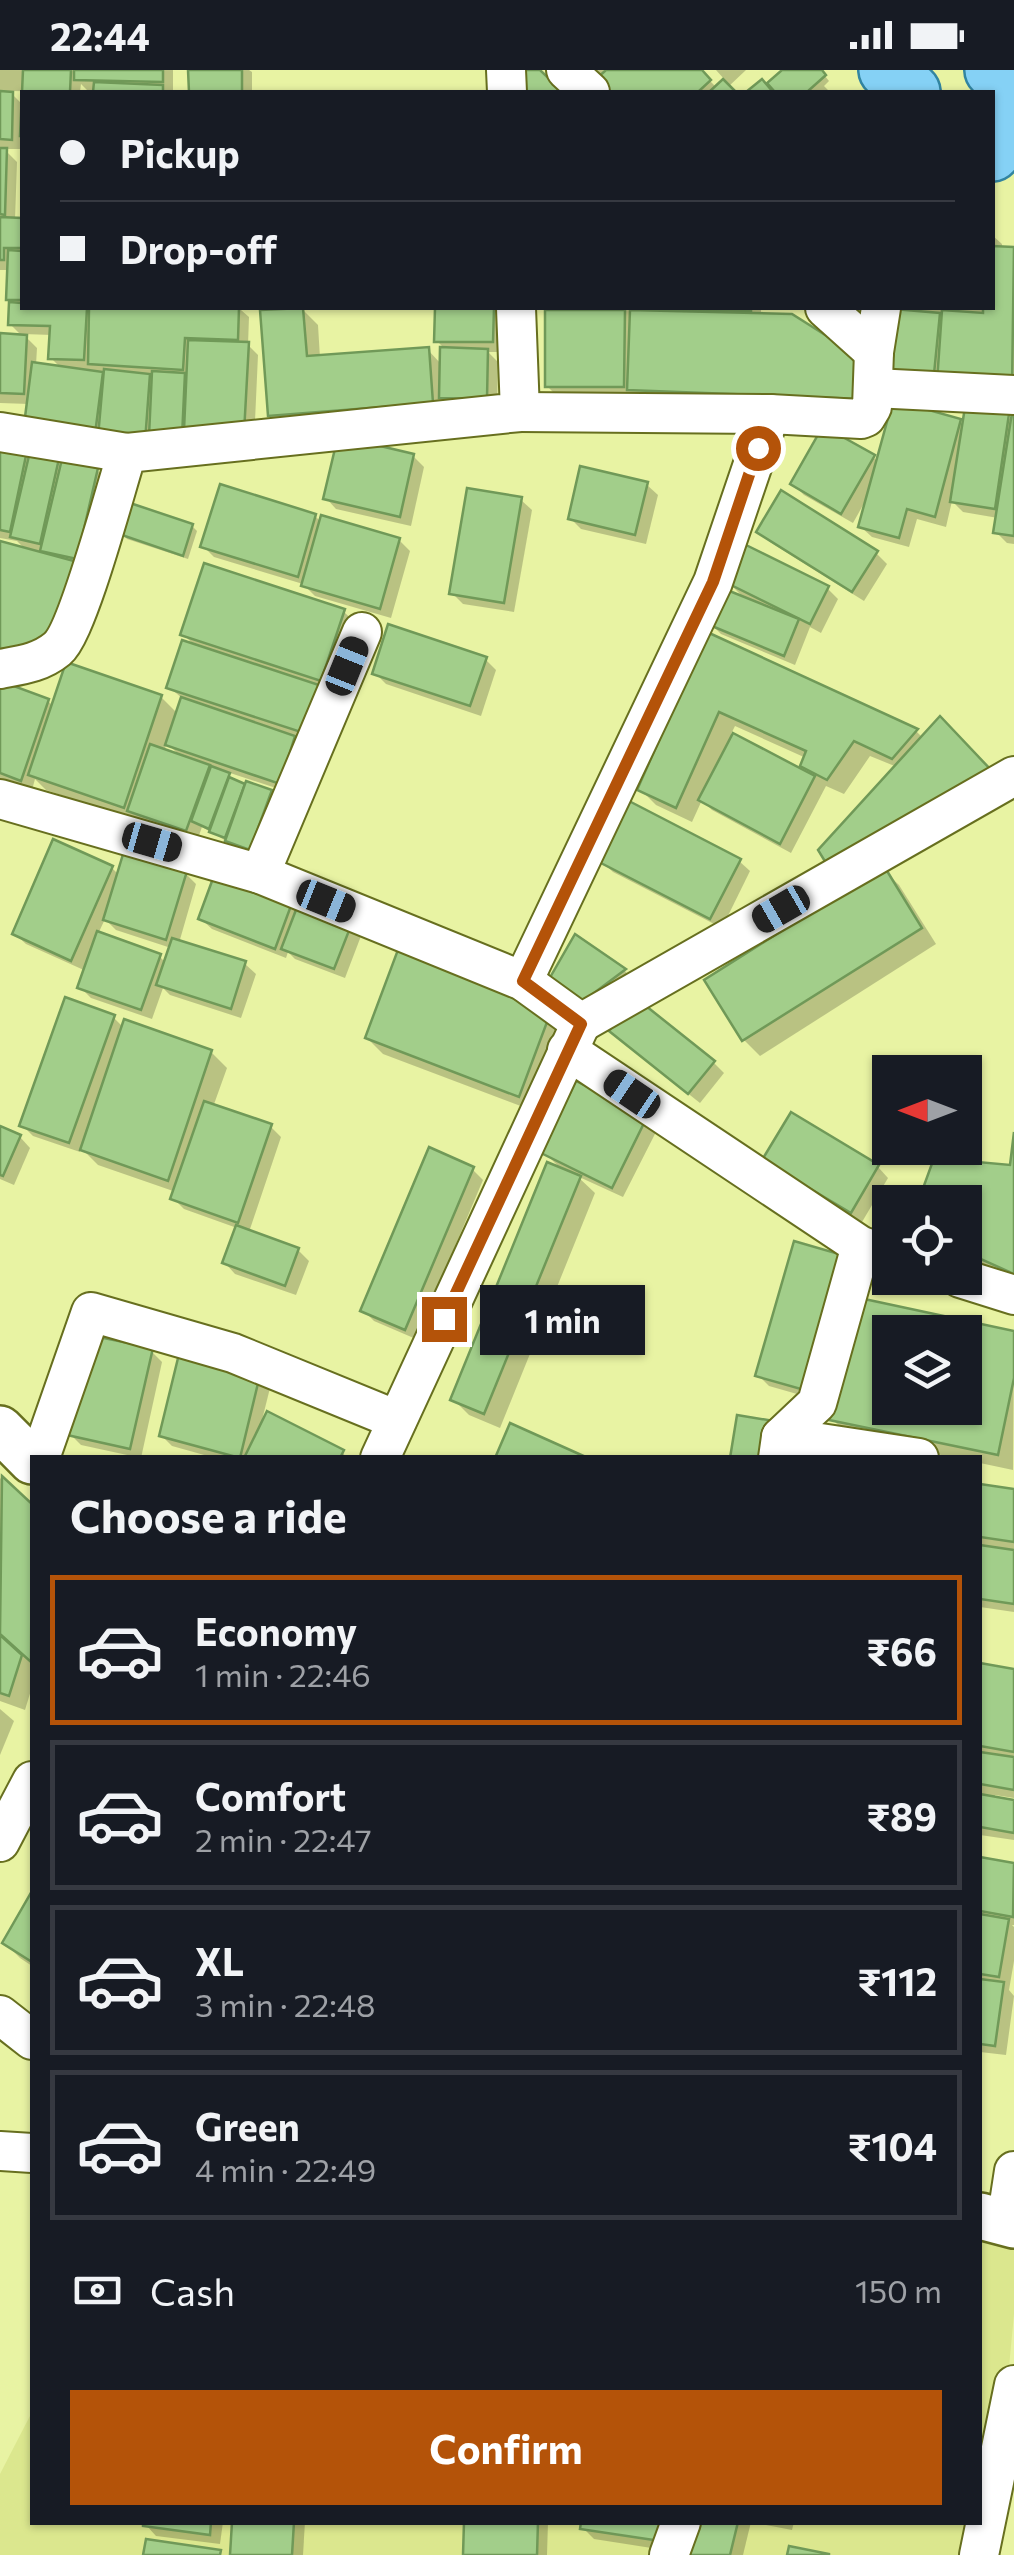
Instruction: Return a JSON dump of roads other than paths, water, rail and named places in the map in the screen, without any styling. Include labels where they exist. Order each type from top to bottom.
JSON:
[{"type":"main road","points":[[887,70],[910,90]]},
{"type":"main road","points":[[993,70],[1014,90]]},
{"type":"main road","points":[[995,150],[1014,128]]},
{"type":"main road","points":[[995,168],[1014,184]]},
{"type":"street","points":[[566,70],[588,90]]},
{"type":"street","points":[[516,310],[520,412]]},
{"type":"street","points":[[827,310],[874,370],[1014,395]]},
{"type":"street","points":[[0,432],[126,453],[520,412],[770,414],[861,419],[872,406],[881,310]]},
{"type":"street","points":[[523,981],[713,582],[770,414]]},
{"type":"street","points":[[0,668],[36,663],[61,646],[78,610],[126,453]]},
{"type":"street","points":[[260,874],[362,632]]},
{"type":"street","points":[[381,1455],[574,1037],[1014,776]]},
{"type":"street","points":[[0,799],[260,874],[523,981],[574,1037],[872,1247]]},
{"type":"street","points":[[779,1447],[817,1402],[872,1260]]},
{"type":"street","points":[[982,1285],[1014,1295]]},
{"type":"street","points":[[41,1455],[91,1312],[233,1353],[397,1420]]},
{"type":"street","points":[[0,1429],[30,1460]]},
{"type":"street","points":[[779,1447],[880,1455]]},
{"type":"street","points":[[0,1842],[30,1785]]},
{"type":"street","points":[[0,2015],[30,2038]]},
{"type":"street","points":[[0,2151],[30,2153]]},
{"type":"street","points":[[1000,2221],[1014,2171]]},
{"type":"street","points":[[979,2555],[992,2434],[1014,2385]]},
{"type":"street","points":[[670,2555],[680,2525]]}]
